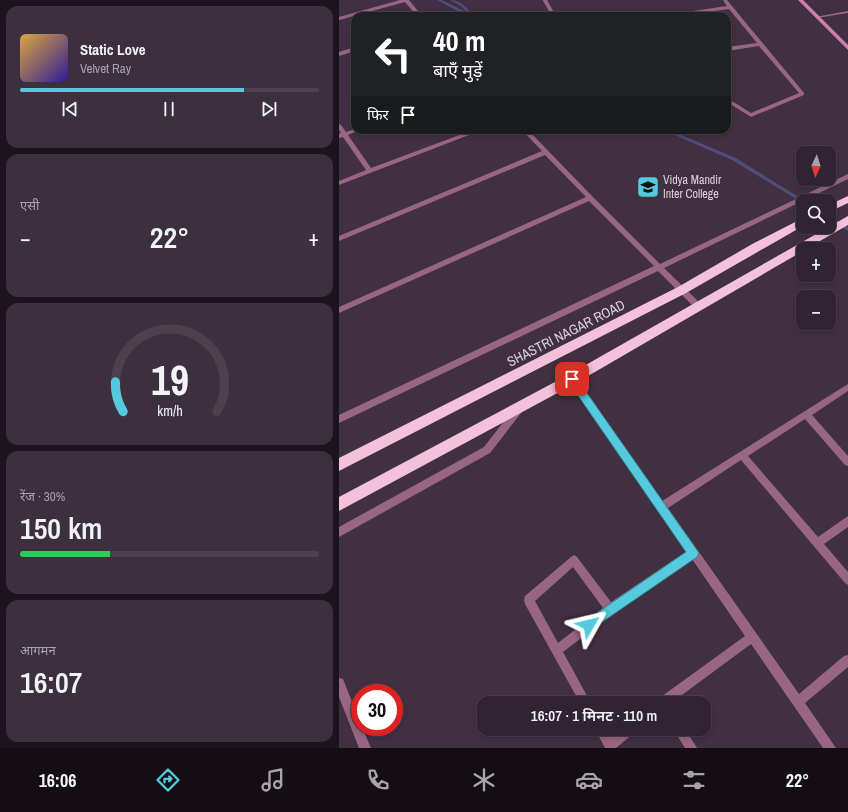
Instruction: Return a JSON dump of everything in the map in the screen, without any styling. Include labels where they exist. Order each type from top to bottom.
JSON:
[{"type":"highway","points":[[836,205],[848,199]]},
{"type":"highway","points":[[339,504],[572,379],[848,220]]},
{"type":"highway","name":"SHASTRI NAGAR ROAD","points":[[339,465],[682,290],[796,226]]},
{"type":"street","points":[[381,0],[386,6]]},
{"type":"street","points":[[364,12],[406,0],[416,12]]},
{"type":"street","points":[[547,0],[552,12]]},
{"type":"street","points":[[725,0],[802,94],[751,115],[731,102]]},
{"type":"street","points":[[800,0],[848,48]]},
{"type":"street","points":[[694,12],[730,7]]},
{"type":"street","points":[[817,17],[848,12]]},
{"type":"street","points":[[339,19],[351,16]]},
{"type":"street","points":[[731,48],[760,44]]},
{"type":"street","points":[[339,54],[351,50]]},
{"type":"street","points":[[339,126],[342,135],[370,171]]},
{"type":"street","points":[[339,183],[468,134]]},
{"type":"street","points":[[529,134],[590,198],[699,307]]},
{"type":"street","points":[[339,239],[546,152]]},
{"type":"street","points":[[339,420],[848,176]]},
{"type":"street","points":[[339,310],[590,198]]},
{"type":"street","points":[[572,379],[830,748]]},
{"type":"street","points":[[661,506],[848,387]]},
{"type":"street","points":[[339,532],[487,450],[521,406]]},
{"type":"street","points":[[806,414],[848,462]]},
{"type":"street","points":[[742,455],[848,580]]},
{"type":"street","points":[[817,543],[848,521]]},
{"type":"street","points":[[557,650],[610,609],[693,553]]},
{"type":"street","points":[[582,696],[529,600],[574,560],[610,609]]},
{"type":"street","points":[[672,696],[752,637]]},
{"type":"street","points":[[798,702],[848,660]]},
{"type":"street","points":[[339,683],[365,748]]},
{"type":"street","points":[[605,736],[610,746],[622,736]]},
{"type":"street","points":[[683,736],[691,748]]},
{"type":"waterway","points":[[439,0],[462,12]]},
{"type":"waterway","points":[[452,0],[462,5],[468,12]]},
{"type":"waterway","points":[[675,134],[734,159],[796,197]]},
{"type":"waterway","points":[[836,222],[848,229]]},
{"type":"place","name":"Vidya Mandir Inter College","points":[[648,187]]},
{"type":"route","points":[[572,379],[693,553],[610,609],[589,625]]}]
